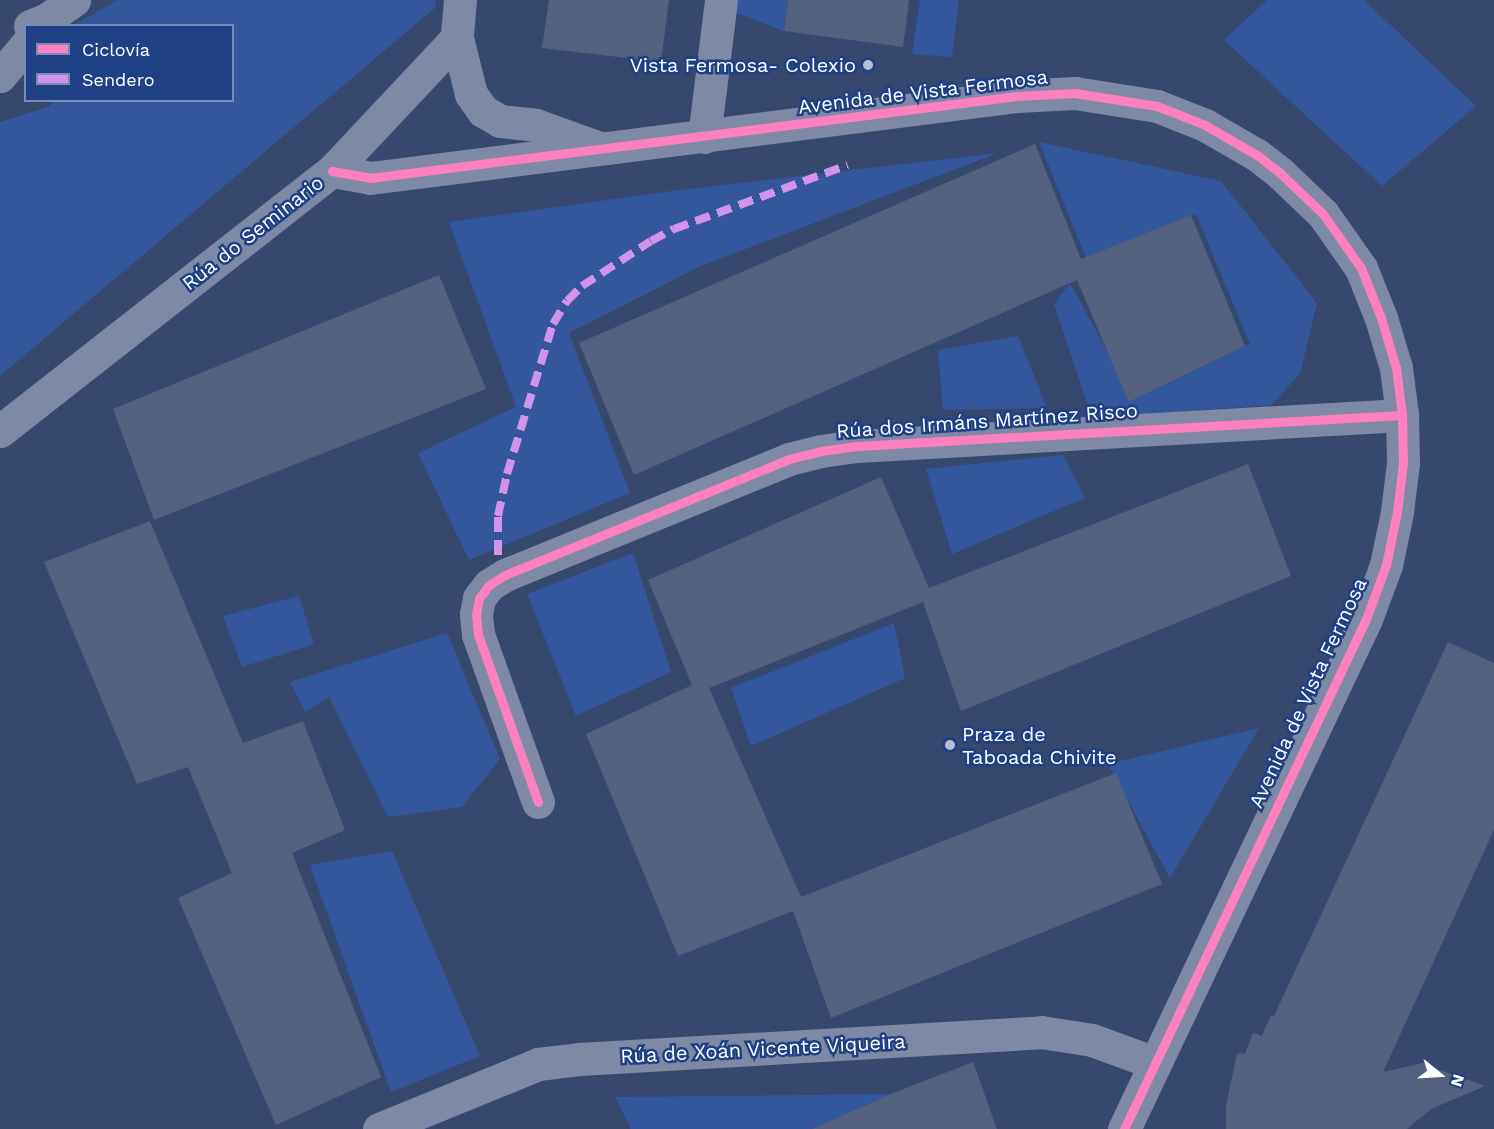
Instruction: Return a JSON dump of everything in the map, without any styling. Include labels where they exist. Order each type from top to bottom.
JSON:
[{"type":"street","points":[[36,24],[74,0]]},
{"type":"street","points":[[457,38],[460,0]]},
{"type":"street","points":[[704,137],[721,0]]},
{"type":"street","points":[[0,37],[24,28]]},
{"type":"street","name":"Avenida de Vista Fermosa","points":[[457,38],[471,94],[483,111],[500,121],[536,125],[601,149]]},
{"type":"street","name":"Rúa do Seminario","points":[[0,431],[332,171],[457,38]]},
{"type":"street","points":[[0,76],[24,47]]},
{"type":"street","name":"Avenida de Vista Fermosa","points":[[332,171],[370,178],[1050,93],[1118,98],[1181,114],[1236,142],[1280,173],[1323,214],[1361,268],[1381,318],[1396,368],[1402,415],[1402,463],[1397,512],[1386,565],[1366,619],[1124,1129]]},
{"type":"street","name":"Rúa dos Irmáns Martínez Risco","points":[[538,802],[483,652],[476,614],[479,598],[489,585],[505,575],[789,459],[821,451],[869,445],[1402,415]]},
{"type":"street","name":"Rúa de Xoán Vicente Viqueira","points":[[379,1129],[517,1071],[538,1064],[579,1059],[1041,1032],[1092,1040],[1155,1063]]},
{"type":"shaded area","points":[[118,0],[435,0],[436,7],[0,376],[0,122],[51,106],[51,102],[234,102],[234,24],[76,24]]},
{"type":"shaded area","points":[[736,0],[788,0],[784,31],[734,12]]},
{"type":"shaded area","points":[[920,0],[959,0],[952,57],[912,54]]},
{"type":"shaded area","points":[[1267,0],[1364,0],[1476,106],[1382,186],[1224,40]]},
{"type":"shaded area","points":[[1039,142],[1221,181],[1317,303],[1300,374],[1271,405],[1092,418],[1054,304],[1070,283],[1134,400],[1250,344],[1196,214],[1086,258]]},
{"type":"shaded area","points":[[998,153],[701,266],[569,333],[630,493],[469,560],[418,453],[516,407],[449,222],[672,191]]},
{"type":"shaded area","points":[[1018,336],[1047,408],[943,410],[938,350]]},
{"type":"shaded area","points":[[1063,455],[1085,498],[952,554],[926,469]]},
{"type":"shaded area","points":[[633,553],[671,672],[576,716],[527,594]]},
{"type":"shaded area","points":[[299,596],[314,644],[242,667],[223,616]]},
{"type":"shaded area","points":[[894,623],[905,678],[751,746],[731,688]]},
{"type":"shaded area","points":[[447,633],[500,759],[462,807],[388,817],[329,697],[305,712],[290,682]]},
{"type":"shaded area","points":[[1259,728],[1170,878],[1108,764]]},
{"type":"shaded area","points":[[392,851],[480,1056],[391,1092],[310,865]]},
{"type":"shaded area","points":[[891,1094],[812,1129],[631,1129],[615,1097]]},
{"type":"building","points":[[549,0],[669,0],[661,62],[542,48]]},
{"type":"building","points":[[788,0],[909,0],[903,47],[784,31]]},
{"type":"building","points":[[1035,144],[1081,259],[1191,215],[1245,346],[1129,402],[1077,280],[634,475],[579,343]]},
{"type":"building","points":[[439,275],[486,389],[154,520],[113,409]]},
{"type":"building","points":[[1248,464],[1291,576],[961,711],[923,602],[709,688],[801,897],[1116,773],[1162,884],[831,1018],[793,911],[678,956],[586,734],[692,685],[648,580],[881,477],[929,588]]},
{"type":"building","points":[[150,521],[243,743],[303,721],[345,830],[292,853],[381,1077],[276,1125],[178,898],[232,873],[188,767],[137,784],[44,562]]},
{"type":"building","points":[[1448,642],[1494,663],[1494,830],[1383,1072],[1428,1062],[1429,1066],[1485,1086],[1431,1109],[1407,1129],[1226,1129],[1226,1106],[1237,1053],[1245,1054],[1253,1033],[1262,1036],[1271,1015],[1274,1016]]},
{"type":"building","points":[[973,1062],[997,1129],[812,1129],[891,1094]]},
{"type":"marked path","points":[[498,555],[498,516],[507,474],[553,324],[567,301],[582,286],[651,241],[674,229],[848,165]]},
{"type":"cycle path","points":[[332,171],[370,178],[1017,96],[1075,93],[1157,106],[1205,125],[1257,155],[1280,173],[1323,214],[1361,268],[1381,318],[1396,368],[1402,415],[1403,463],[1397,512],[1386,565],[1366,619],[1124,1129]]},
{"type":"cycle path","points":[[538,802],[478,634],[476,614],[479,598],[489,585],[505,575],[789,459],[821,451],[857,446],[1402,415]]},
{"type":"place","name":"Vista Fermosa- Colexio","points":[[868,65]]},
{"type":"place","name":"Praza de Taboada Chivite","points":[[950,745]]}]
